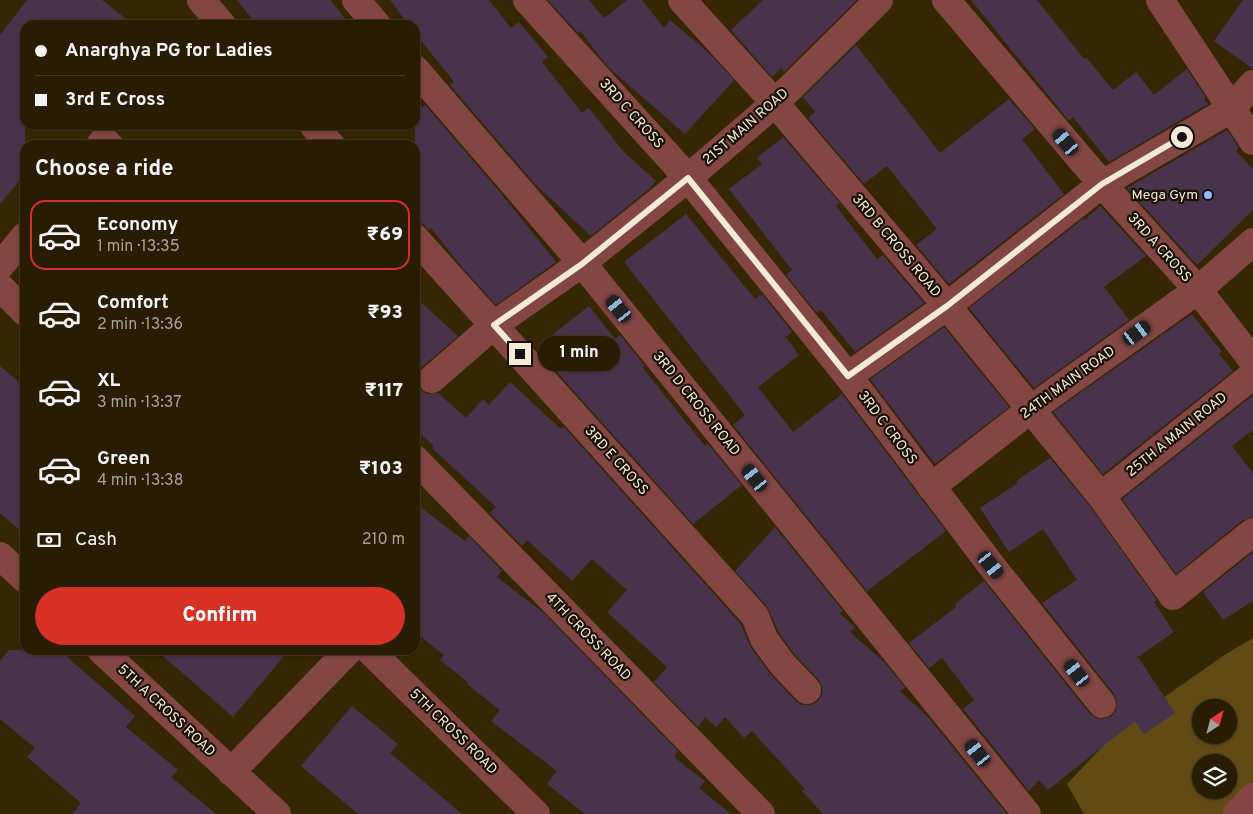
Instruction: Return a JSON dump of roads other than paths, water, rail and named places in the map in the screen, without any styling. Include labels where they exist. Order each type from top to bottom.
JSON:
[{"type":"street","points":[[201,0],[218,20]]},
{"type":"street","points":[[356,0],[373,20]]},
{"type":"street","name":"3RD C CROSS","points":[[527,0],[688,178],[848,376],[932,487],[1102,704]]},
{"type":"street","name":"3RD B CROSS ROAD","points":[[682,0],[775,103],[947,306],[1101,496],[1173,596],[1253,532]]},
{"type":"street","name":"21ST MAIN ROAD","points":[[432,379],[494,325],[582,264],[688,178],[775,103],[879,0]]},
{"type":"street","name":"3RD A CROSS","points":[[946,0],[1102,184],[1198,290],[1253,361]]},
{"type":"street","points":[[1160,0],[1253,141]]},
{"type":"street","name":"3RD D CROSS ROAD","points":[[420,75],[582,264],[1027,814]]},
{"type":"street","points":[[848,376],[947,306],[1102,184],[1231,109],[1253,84]]},
{"type":"street","points":[[318,130],[326,140]]},
{"type":"street","points":[[0,266],[20,242]]},
{"type":"street","name":"24TH MAIN ROAD","points":[[932,487],[1031,409],[1198,290],[1253,242]]},
{"type":"street","name":"3RD E CROSS","points":[[420,244],[755,616],[764,638],[783,665],[807,690]]},
{"type":"street","points":[[0,287],[20,307]]},
{"type":"street","name":"25TH A MAIN ROAD","points":[[1101,496],[1253,375]]},
{"type":"street","name":"4TH CROSS ROAD","points":[[420,464],[761,814]]},
{"type":"street","points":[[0,556],[20,574]]},
{"type":"street","name":"5TH A CROSS ROAD","points":[[106,655],[277,814]]},
{"type":"street","points":[[231,772],[344,655]]},
{"type":"street","name":"5TH CROSS ROAD","points":[[374,655],[536,814]]},
{"type":"street","points":[[1237,814],[1253,797]]},
{"type":"place","name":"Mega Gym","points":[[1208,195]]}]
